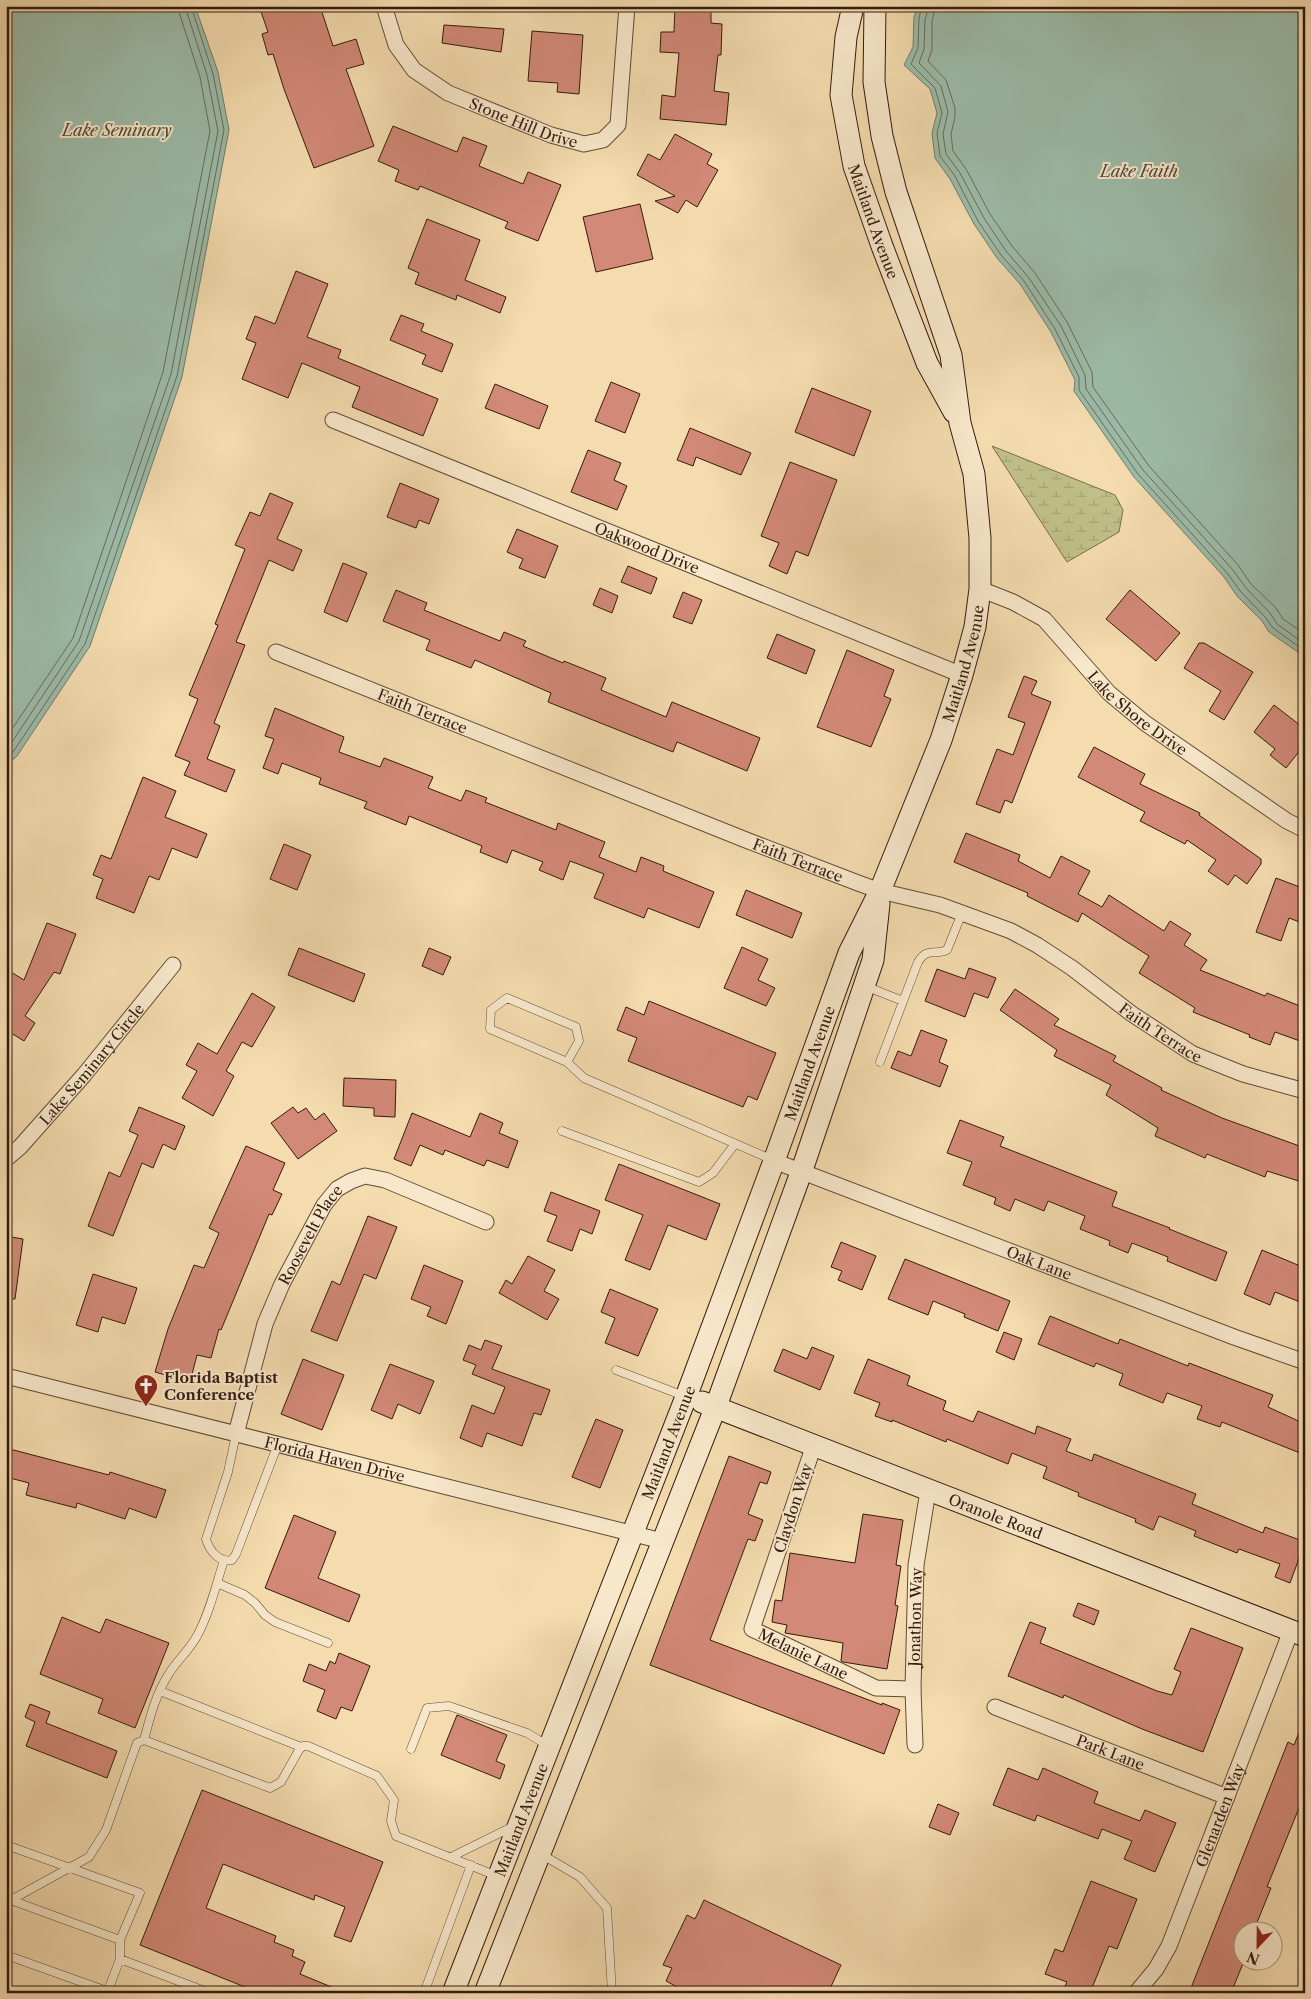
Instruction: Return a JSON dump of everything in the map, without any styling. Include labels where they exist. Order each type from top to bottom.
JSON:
[{"type":"main road","name":"Maitland Avenue","points":[[853,6],[846,37],[841,94],[854,166],[882,246],[927,363],[960,424]]},
{"type":"main road","name":"Maitland Avenue","points":[[453,1993],[686,1397],[849,953],[880,891],[940,740],[962,675],[975,627],[980,589],[980,538],[974,474],[960,424],[951,355],[896,192],[882,136],[874,82],[875,6]]},
{"type":"main road","name":"Maitland Avenue","points":[[485,1993],[716,1406],[802,1170],[873,960],[880,891]]},
{"type":"main road","name":"Oranole Road","points":[[686,1397],[716,1406],[928,1491],[1298,1634]]},
{"type":"main road","points":[[498,1876],[520,1866],[540,1853]]},
{"type":"street","name":"Stone Hill Drive","points":[[384,6],[396,45],[414,70],[448,93],[551,135],[584,144],[603,140],[618,125],[627,6]]},
{"type":"street","name":"Oakwood Drive","points":[[332,420],[962,675]]},
{"type":"street","name":"Lake Shore Drive","points":[[980,589],[1013,602],[1044,619],[1109,693],[1145,723],[1287,821],[1305,830]]},
{"type":"street","name":"Faith Terrace","points":[[276,652],[764,848],[880,891],[940,905],[1011,931],[1037,945],[1072,968],[1132,1014],[1193,1054],[1243,1074],[1305,1091]]},
{"type":"street","name":"Lake Seminary Circle","points":[[6,1159],[20,1147],[84,1075],[173,966]]},
{"type":"street","name":"Oak Lane","points":[[774,1161],[802,1170],[1234,1337],[1305,1362]]},
{"type":"street","name":"Roosevelt Place","points":[[236,1434],[265,1324],[282,1284],[324,1205],[337,1189],[365,1176],[385,1180],[486,1222]]},
{"type":"street","name":"Florida Haven Drive","points":[[6,1376],[662,1540]]},
{"type":"street","name":"Claydon Way","points":[[772,1571],[814,1445]]},
{"type":"street","name":"Jonathon Way","points":[[915,1745],[913,1689],[916,1565],[928,1491]]},
{"type":"street","name":"Melanie Lane","points":[[772,1571],[752,1629],[876,1688],[913,1689]]},
{"type":"street","name":"Glenarden Way","points":[[1136,1993],[1156,1969],[1169,1946],[1227,1797],[1298,1634]]},
{"type":"street","name":"Park Lane","points":[[995,1707],[1227,1797]]},
{"type":"lane","points":[[880,1062],[918,962],[924,955],[930,952],[945,952],[947,950],[962,913]]},
{"type":"lane","points":[[864,986],[902,1001]]},
{"type":"lane","points":[[567,1062],[579,1041],[576,1027],[507,998],[491,1010],[490,1029],[567,1062],[584,1078],[774,1161]]},
{"type":"lane","points":[[562,1131],[698,1182],[713,1173],[735,1144]]},
{"type":"lane","points":[[616,1370],[686,1397]]},
{"type":"lane","points":[[236,1434],[228,1472],[206,1539],[208,1547],[219,1558],[224,1560],[232,1560],[236,1554],[278,1444]]},
{"type":"lane","points":[[144,1740],[160,1691],[169,1674],[197,1637],[224,1560]]},
{"type":"lane","points":[[217,1583],[245,1595],[255,1603],[264,1615],[275,1622],[328,1643]]},
{"type":"lane","points":[[160,1691],[301,1747],[308,1746],[377,1776],[394,1800],[391,1820],[396,1836],[498,1876]]},
{"type":"lane","points":[[411,1749],[427,1708],[449,1706],[527,1734],[549,1746]]},
{"type":"lane","points":[[8,1899],[89,1857],[106,1830],[137,1743],[144,1740],[270,1788],[281,1782],[301,1747]]},
{"type":"lane","points":[[451,1857],[518,1824]]},
{"type":"lane","points":[[6,1845],[140,1892],[120,1940],[120,1960],[107,1992],[6,1955]]},
{"type":"lane","points":[[540,1853],[580,1877],[607,1908],[612,1993]]},
{"type":"lane","points":[[424,1993],[471,1866]]},
{"type":"lane","points":[[8,1899],[120,1940]]},
{"type":"lane","points":[[120,1960],[210,1993]]},
{"type":"green space","points":[[992,446],[1115,495],[1123,510],[1119,532],[1067,562]]},
{"type":"water","name":"Lake Seminary","points":[[6,6],[195,6],[218,72],[229,130],[182,377],[90,646],[17,756],[6,766]]},
{"type":"water","name":"Lake Faith","points":[[918,6],[1305,6],[1305,657],[1269,632],[1262,621],[1237,596],[1224,577],[1134,477],[1074,391],[1075,380],[1051,332],[1020,284],[997,258],[974,224],[950,179],[935,158],[932,133],[937,113],[930,89],[904,65],[913,47],[914,17]]},
{"type":"building","points":[[259,6],[320,6],[333,46],[356,39],[364,64],[346,69],[374,146],[314,168],[273,54],[268,55],[262,34],[268,32]]},
{"type":"building","points":[[675,6],[711,6],[711,23],[722,24],[721,55],[718,55],[714,91],[729,93],[726,125],[660,119],[662,95],[675,97],[679,53],[660,52],[661,32],[674,32]]},
{"type":"building","points":[[444,25],[504,29],[501,52],[442,43]]},
{"type":"building","points":[[532,31],[583,35],[579,94],[557,92],[558,83],[528,81]]},
{"type":"building","points":[[393,126],[457,152],[463,137],[487,146],[479,166],[523,184],[528,172],[561,185],[538,241],[505,228],[508,222],[420,186],[418,190],[395,181],[399,170],[378,161]]},
{"type":"building","points":[[675,134],[712,154],[707,164],[718,170],[697,207],[686,200],[678,213],[655,201],[675,196],[637,175],[648,154],[660,160]]},
{"type":"building","points":[[640,204],[653,259],[596,272],[583,217]]},
{"type":"building","points":[[427,219],[480,240],[465,280],[506,297],[500,313],[457,295],[456,300],[415,284],[419,273],[408,268]]},
{"type":"building","points":[[296,271],[328,284],[307,337],[341,350],[338,358],[438,399],[423,436],[352,407],[360,387],[302,363],[288,398],[242,379],[256,343],[246,339],[255,316],[275,324]]},
{"type":"building","points":[[401,315],[424,324],[421,331],[453,344],[442,372],[422,364],[426,355],[390,340]]},
{"type":"building","points":[[611,382],[640,394],[625,433],[595,421]]},
{"type":"building","points":[[495,384],[548,406],[539,429],[485,408]]},
{"type":"building","points":[[812,388],[871,411],[854,456],[795,432]]},
{"type":"building","points":[[690,428],[751,453],[741,475],[696,457],[693,466],[677,460]]},
{"type":"building","points":[[588,450],[621,463],[614,480],[627,486],[617,510],[571,492]]},
{"type":"building","points":[[790,462],[837,480],[808,556],[796,551],[787,574],[769,566],[779,543],[761,536]]},
{"type":"building","points":[[400,483],[439,499],[429,524],[419,520],[416,528],[387,517]]},
{"type":"building","points":[[270,493],[293,503],[277,539],[302,550],[293,571],[269,560],[236,642],[245,645],[214,723],[220,726],[207,759],[235,770],[226,792],[184,775],[190,762],[175,756],[198,699],[189,695],[218,625],[215,624],[245,549],[235,545],[250,512],[260,516]]},
{"type":"building","points":[[517,529],[558,546],[545,578],[519,568],[523,559],[507,552]]},
{"type":"building","points":[[343,563],[367,573],[347,622],[324,612]]},
{"type":"building","points":[[628,566],[657,578],[651,594],[621,582]]},
{"type":"building","points":[[600,588],[618,596],[612,613],[593,605]]},
{"type":"building","points":[[396,590],[427,603],[424,610],[500,641],[504,632],[526,641],[523,646],[606,678],[601,690],[666,717],[672,702],[760,738],[747,771],[677,742],[673,752],[548,702],[551,693],[475,660],[471,668],[426,650],[430,640],[383,621]]},
{"type":"building","points":[[1130,590],[1180,633],[1156,661],[1106,619]]},
{"type":"building","points":[[683,592],[702,600],[692,624],[673,617]]},
{"type":"building","points":[[777,634],[815,650],[806,674],[767,658]]},
{"type":"building","points":[[1199,643],[1204,643],[1253,672],[1224,720],[1209,711],[1221,691],[1184,668]]},
{"type":"building","points":[[847,650],[894,670],[884,696],[891,699],[871,747],[817,727]]},
{"type":"building","points":[[1024,676],[1037,681],[1031,694],[1051,702],[1012,803],[1005,800],[1000,813],[976,804],[997,749],[1013,755],[1025,723],[1008,717]]},
{"type":"building","points":[[1274,705],[1305,729],[1305,744],[1286,768],[1270,755],[1275,749],[1254,732]]},
{"type":"building","points":[[275,708],[344,737],[339,752],[380,767],[384,758],[433,777],[428,788],[461,801],[466,790],[487,798],[485,802],[556,830],[558,823],[605,842],[599,857],[636,872],[641,857],[664,866],[663,871],[714,892],[699,928],[648,908],[644,918],[594,898],[604,874],[570,861],[563,880],[539,870],[543,862],[512,850],[507,863],[480,852],[482,846],[409,816],[406,825],[364,808],[367,802],[319,784],[321,778],[282,763],[278,774],[263,768],[274,739],[265,736]]},
{"type":"building","points":[[1094,747],[1145,774],[1140,784],[1200,813],[1199,815],[1261,859],[1261,864],[1247,884],[1235,875],[1228,885],[1208,871],[1216,860],[1187,840],[1185,844],[1140,821],[1145,812],[1078,777]]},
{"type":"building","points":[[143,777],[176,791],[165,817],[207,834],[197,858],[172,848],[159,880],[149,876],[134,913],[96,898],[103,879],[93,875],[101,855],[111,859]]},
{"type":"building","points":[[966,833],[1020,855],[1018,861],[1050,878],[1061,856],[1090,871],[1078,894],[1102,907],[1109,895],[1164,931],[1170,921],[1191,934],[1184,945],[1207,960],[1200,970],[1265,996],[1267,993],[1305,1008],[1305,1030],[1300,1041],[1275,1032],[1270,1045],[1193,1012],[1195,1008],[1139,973],[1149,956],[1082,913],[1078,922],[1027,896],[1028,893],[954,862]]},
{"type":"building","points":[[284,844],[311,855],[297,890],[270,879]]},
{"type":"building","points":[[1276,878],[1305,889],[1305,924],[1289,918],[1281,941],[1256,932]]},
{"type":"building","points":[[746,890],[802,913],[792,938],[736,915]]},
{"type":"building","points":[[47,923],[76,934],[60,974],[54,972],[25,1016],[35,1023],[24,1041],[6,1030],[6,969],[24,980]]},
{"type":"building","points":[[742,947],[768,959],[758,980],[775,988],[766,1006],[724,988]]},
{"type":"building","points":[[299,948],[365,974],[354,1002],[288,975]]},
{"type":"building","points":[[429,948],[451,957],[443,975],[422,966]]},
{"type":"building","points":[[969,968],[996,978],[988,998],[974,993],[965,1017],[925,1001],[937,969],[965,979]]},
{"type":"building","points":[[1015,989],[1059,1019],[1054,1025],[1116,1056],[1113,1061],[1162,1088],[1161,1090],[1222,1118],[1305,1148],[1305,1183],[1267,1171],[1265,1177],[1207,1154],[1205,1158],[1155,1136],[1158,1128],[1106,1095],[1111,1085],[1054,1056],[1057,1050],[1000,1010]]},
{"type":"building","points":[[252,993],[275,1007],[252,1047],[242,1042],[226,1071],[234,1076],[213,1116],[182,1098],[197,1071],[186,1065],[198,1043],[217,1054]]},
{"type":"building","points":[[649,1001],[776,1053],[757,1100],[748,1096],[743,1107],[628,1061],[637,1038],[617,1030],[626,1007],[644,1015]]},
{"type":"building","points":[[921,1030],[947,1040],[939,1062],[948,1066],[940,1087],[891,1068],[898,1051],[911,1056]]},
{"type":"building","points":[[344,1078],[396,1080],[395,1117],[374,1116],[374,1108],[343,1106]]},
{"type":"building","points":[[139,1107],[185,1126],[175,1150],[163,1144],[153,1168],[142,1163],[113,1236],[88,1226],[109,1172],[120,1177],[138,1135],[129,1131]]},
{"type":"building","points":[[293,1107],[298,1113],[306,1108],[315,1120],[324,1113],[337,1131],[298,1159],[271,1123]]},
{"type":"building","points":[[412,1113],[470,1137],[480,1113],[503,1123],[499,1133],[518,1141],[508,1168],[487,1160],[484,1166],[445,1150],[443,1155],[420,1145],[411,1166],[394,1159]]},
{"type":"building","points":[[960,1120],[1004,1137],[1000,1146],[1117,1192],[1112,1206],[1227,1252],[1216,1281],[1167,1261],[1168,1257],[1132,1243],[1128,1253],[1109,1245],[1110,1241],[1080,1229],[1085,1216],[1048,1201],[1044,1211],[1015,1199],[1010,1211],[994,1204],[996,1198],[963,1185],[972,1162],[947,1153]]},
{"type":"building","points":[[246,1146],[285,1163],[273,1190],[282,1194],[272,1215],[269,1214],[221,1330],[219,1329],[211,1358],[197,1355],[190,1382],[155,1372],[168,1329],[194,1265],[204,1268],[219,1233],[209,1228]]},
{"type":"building","points":[[619,1164],[720,1204],[706,1240],[668,1225],[650,1270],[625,1260],[643,1215],[605,1200]]},
{"type":"building","points":[[551,1192],[600,1211],[592,1234],[580,1229],[572,1251],[547,1241],[557,1216],[544,1211]]},
{"type":"building","points":[[368,1216],[397,1227],[376,1279],[364,1274],[337,1341],[311,1331],[332,1281],[340,1285]]},
{"type":"building","points":[[6,1236],[23,1239],[15,1299],[6,1299]]},
{"type":"building","points":[[841,1242],[876,1256],[862,1290],[838,1280],[842,1271],[831,1267]]},
{"type":"building","points":[[1262,1250],[1305,1268],[1305,1304],[1275,1292],[1270,1305],[1244,1294]]},
{"type":"building","points":[[528,1256],[555,1270],[544,1291],[559,1299],[547,1320],[499,1293],[506,1280],[512,1284]]},
{"type":"building","points":[[905,1259],[1010,1301],[998,1331],[964,1317],[965,1314],[933,1301],[928,1315],[888,1299]]},
{"type":"building","points":[[424,1265],[463,1281],[446,1324],[427,1316],[431,1307],[411,1299]]},
{"type":"building","points":[[93,1274],[137,1288],[125,1324],[102,1317],[98,1332],[76,1325]]},
{"type":"building","points":[[610,1289],[658,1309],[638,1356],[605,1343],[615,1318],[601,1312]]},
{"type":"building","points":[[1050,1316],[1118,1344],[1120,1339],[1188,1366],[1189,1363],[1273,1395],[1268,1407],[1305,1424],[1305,1455],[1222,1422],[1220,1427],[1197,1419],[1202,1406],[1167,1393],[1163,1403],[1119,1385],[1123,1374],[1096,1363],[1094,1367],[1038,1344]]},
{"type":"building","points":[[1004,1332],[1022,1339],[1014,1360],[996,1352]]},
{"type":"building","points":[[485,1340],[502,1346],[492,1369],[550,1390],[541,1415],[534,1413],[522,1446],[487,1433],[482,1447],[460,1438],[472,1405],[494,1414],[505,1387],[472,1374],[476,1365],[463,1360],[469,1345],[481,1350]]},
{"type":"building","points":[[812,1347],[834,1356],[820,1390],[774,1371],[783,1349],[807,1359]]},
{"type":"building","points":[[303,1359],[344,1375],[322,1430],[281,1414]]},
{"type":"building","points":[[868,1359],[910,1376],[907,1385],[946,1401],[943,1410],[973,1422],[978,1411],[1035,1434],[1037,1426],[1071,1439],[1066,1451],[1092,1461],[1094,1454],[1196,1494],[1192,1504],[1263,1533],[1265,1527],[1305,1542],[1290,1583],[1275,1577],[1280,1564],[1239,1549],[1237,1553],[1194,1536],[1196,1531],[1159,1516],[1153,1530],[1135,1522],[1136,1519],[1078,1496],[1079,1493],[1043,1478],[1047,1467],[1012,1453],[1008,1464],[947,1439],[946,1442],[892,1420],[892,1422],[875,1416],[880,1403],[854,1393]]},
{"type":"building","points":[[390,1364],[434,1381],[420,1414],[398,1404],[392,1419],[371,1410]]},
{"type":"building","points":[[596,1419],[623,1430],[600,1488],[572,1477]]},
{"type":"building","points":[[6,1448],[109,1475],[110,1472],[166,1490],[156,1518],[129,1508],[125,1519],[77,1503],[76,1508],[26,1495],[29,1483],[6,1477]]},
{"type":"building","points":[[729,1456],[771,1472],[767,1484],[760,1482],[748,1514],[763,1520],[755,1541],[748,1539],[710,1640],[882,1705],[882,1703],[900,1710],[884,1754],[650,1665]]},
{"type":"building","points":[[863,1514],[903,1520],[896,1565],[901,1566],[895,1605],[898,1606],[887,1669],[843,1662],[841,1661],[843,1643],[785,1633],[787,1625],[772,1622],[775,1600],[782,1601],[790,1553],[855,1563]]},
{"type":"building","points":[[294,1515],[336,1532],[318,1578],[360,1595],[349,1622],[265,1588]]},
{"type":"building","points":[[1078,1603],[1099,1611],[1094,1625],[1073,1616]]},
{"type":"building","points":[[62,1617],[100,1633],[106,1619],[169,1643],[135,1728],[98,1713],[103,1699],[40,1674]]},
{"type":"building","points":[[1030,1622],[1046,1628],[1040,1643],[1157,1691],[1172,1695],[1181,1672],[1174,1669],[1191,1628],[1243,1648],[1203,1752],[1142,1729],[1064,1695],[1063,1698],[1008,1676]]},
{"type":"building","points":[[339,1653],[370,1666],[352,1711],[341,1707],[336,1719],[317,1711],[325,1690],[303,1681],[309,1664],[326,1671],[330,1661],[335,1664]]},
{"type":"building","points":[[30,1704],[50,1712],[46,1723],[117,1751],[107,1778],[26,1746],[35,1722],[25,1717]]},
{"type":"building","points":[[457,1715],[507,1735],[496,1761],[505,1765],[500,1779],[441,1755]]},
{"type":"building","points":[[1304,1720],[1305,1810],[1299,1808],[1267,1887],[1271,1888],[1257,1922],[1234,1922],[1234,1972],[1240,1972],[1231,1993],[1189,1993],[1288,1742],[1294,1745]]},
{"type":"building","points":[[1008,1768],[1038,1780],[1043,1768],[1098,1792],[1094,1803],[1140,1821],[1145,1810],[1176,1823],[1155,1872],[1124,1859],[1132,1841],[1102,1829],[1098,1839],[1037,1815],[1035,1821],[993,1805]]},
{"type":"building","points":[[202,1790],[383,1862],[351,1942],[334,1936],[345,1907],[315,1895],[314,1900],[223,1864],[206,1908],[276,1936],[274,1942],[294,1950],[292,1956],[305,1962],[300,1974],[346,1993],[260,1993],[140,1945]]},
{"type":"building","points":[[938,1804],[959,1813],[950,1835],[929,1827]]},
{"type":"building","points":[[1091,1881],[1137,1899],[1117,1949],[1109,1946],[1090,1993],[1062,1993],[1067,1982],[1045,1974],[1055,1949],[1063,1952]]},
{"type":"building","points":[[704,1900],[841,1965],[828,1993],[677,1993],[679,1988],[666,1981],[672,1968],[663,1965],[687,1915],[695,1919]]},
{"type":"place","name":"Florida Baptist Conference","points":[[146,1407]]}]
